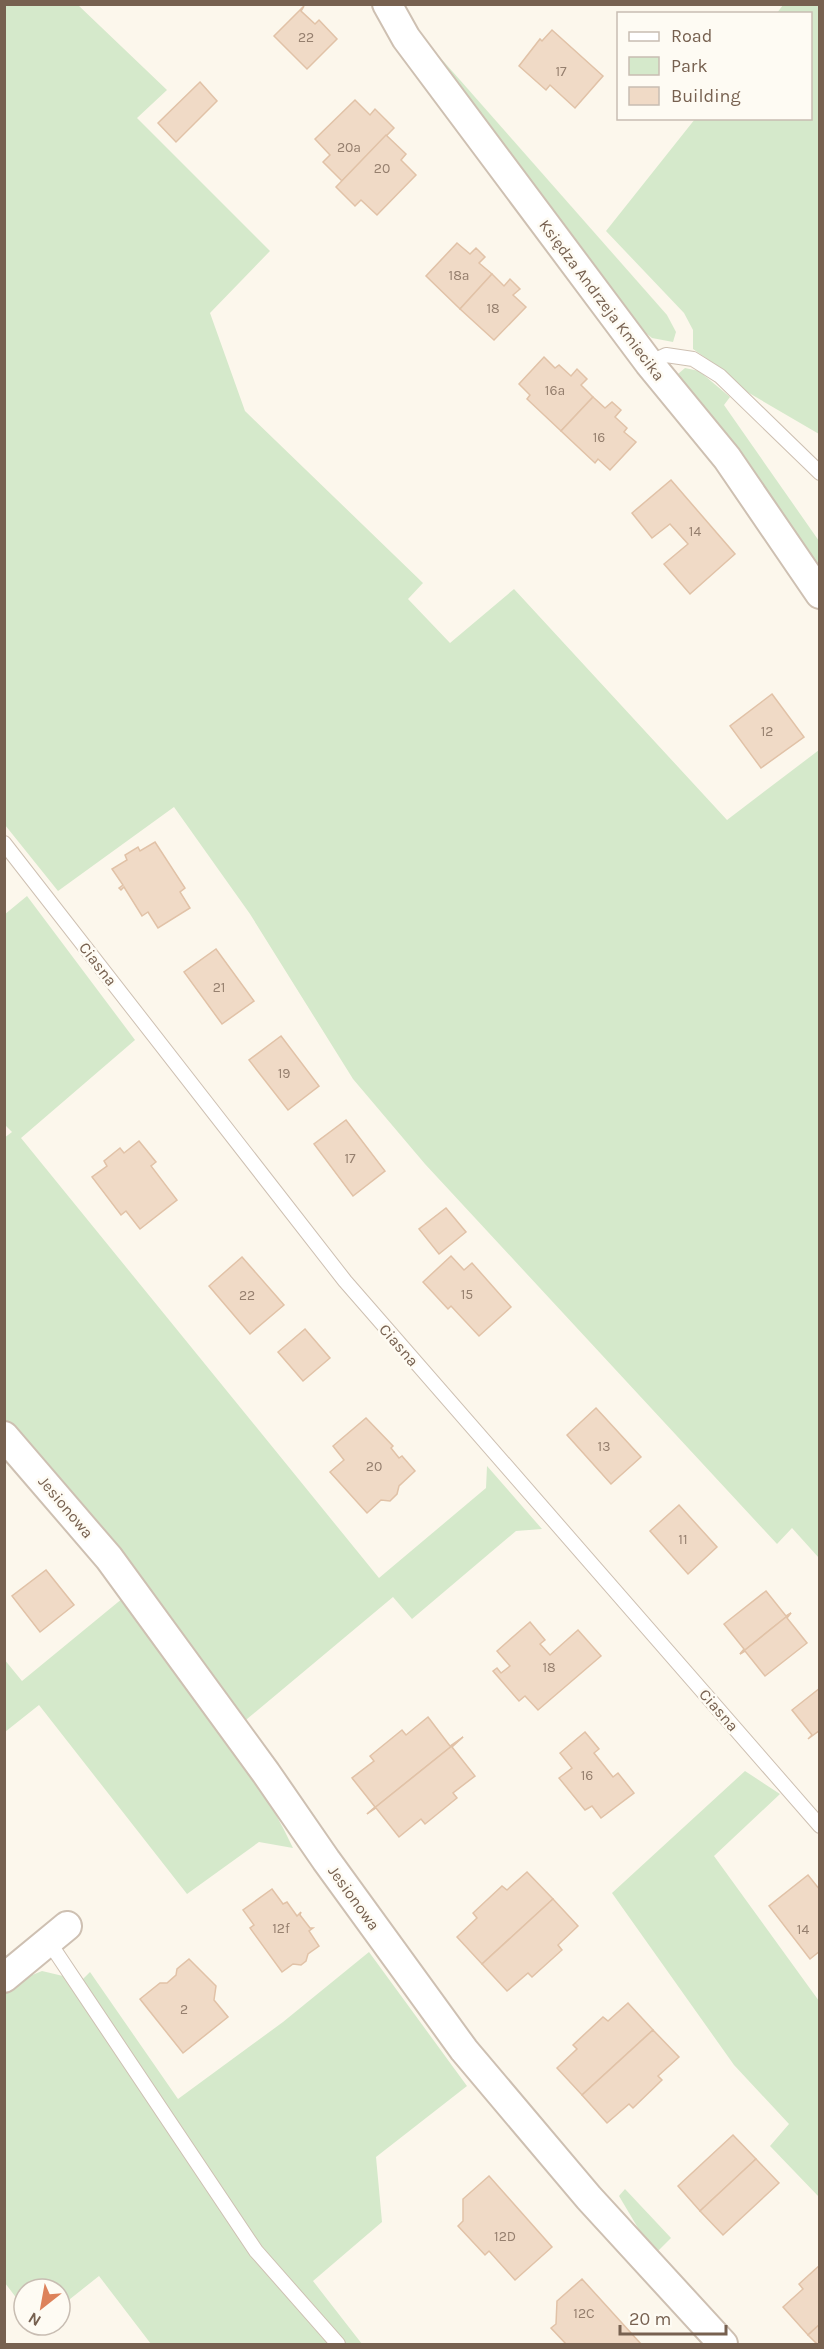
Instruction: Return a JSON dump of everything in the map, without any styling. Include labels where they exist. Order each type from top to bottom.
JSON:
[{"type":"street","name":"Księdza Andrzeja Kmiecika","points":[[387,4],[406,38],[649,363],[727,458],[819,594]]},
{"type":"street","name":"Jesionowa","points":[[4,1436],[109,1558],[464,2050],[589,2198],[723,2344]]},
{"type":"street","points":[[4,1978],[58,1934]]},
{"type":"lane","points":[[649,363],[666,355],[693,359],[720,376],[819,473]]},
{"type":"lane","name":"Ciasna","points":[[4,843],[345,1281],[819,1826]]},
{"type":"lane","points":[[58,1934],[256,2251],[338,2344]]},
{"type":"green space","points":[[4,5],[78,5],[167,90],[137,118],[270,251],[210,313],[245,411],[423,583],[408,599],[450,643],[514,589],[727,820],[819,750],[819,1558],[792,1528],[777,1544],[425,1164],[353,1079],[250,914],[174,807],[58,891],[5,825]]},
{"type":"green space","points":[[783,5],[819,5],[819,434],[737,386],[726,372],[693,349],[693,330],[684,313],[606,231],[694,120],[812,120],[812,12],[778,12]]},
{"type":"green space","points":[[415,29],[667,315],[676,332],[673,342],[652,338],[633,323]]},
{"type":"green space","points":[[685,368],[699,371],[730,397],[724,405],[819,541],[819,579],[717,427],[678,374]]},
{"type":"green space","points":[[27,896],[135,1040],[21,1138],[379,1578],[486,1488],[487,1466],[542,1529],[516,1531],[412,1619],[393,1597],[241,1724],[5,1425],[4,1138],[12,1132],[4,1124],[4,915]]},
{"type":"green space","points":[[123,1598],[236,1750],[276,1814],[293,1848],[259,1842],[187,1894],[39,1705],[5,1732],[4,1659],[22,1681]]},
{"type":"green space","points":[[745,1771],[780,1794],[714,1856],[819,2001],[819,2197],[770,2146],[789,2124],[734,2065],[612,1893]]},
{"type":"green space","points":[[369,1952],[467,2086],[376,2157],[382,2222],[313,2281],[362,2344],[151,2344],[99,2276],[72,2297],[72,2277],[12,2277],[12,2292],[5,2283],[5,1993],[20,1980],[42,1971],[63,1976],[72,1990],[90,1972],[178,2099],[283,2022]]},
{"type":"green space","points":[[625,2189],[671,2238],[658,2251],[641,2233],[619,2196]]},
{"type":"building","points":[[304,6],[301,11],[315,24],[319,20],[337,39],[307,69],[274,36]]},
{"type":"building","points":[[552,30],[603,76],[575,108],[550,85],[546,90],[519,66],[540,39],[542,41]]},
{"type":"building","points":[[200,82],[217,101],[176,142],[158,123]]},
{"type":"building","points":[[355,100],[370,115],[375,109],[394,128],[342,181],[323,162],[330,155],[315,139]]},
{"type":"building","points":[[386,135],[406,154],[401,160],[416,175],[377,215],[361,200],[355,206],[336,187]]},
{"type":"building","points":[[457,243],[470,254],[476,248],[485,257],[479,263],[492,274],[460,309],[426,276]]},
{"type":"building","points":[[492,274],[504,286],[510,279],[520,289],[513,295],[526,307],[494,340],[460,309]]},
{"type":"building","points":[[544,357],[555,368],[559,365],[571,376],[577,369],[587,379],[581,385],[593,397],[561,431],[527,399],[530,395],[519,384]]},
{"type":"building","points":[[593,397],[605,408],[612,402],[621,410],[615,417],[627,428],[624,432],[636,442],[610,470],[598,459],[595,463],[561,431]]},
{"type":"building","points":[[671,480],[735,554],[690,594],[664,564],[688,544],[670,524],[652,538],[632,513]]},
{"type":"building","points":[[772,694],[804,737],[761,768],[730,726]]},
{"type":"building","points":[[155,842],[185,888],[180,892],[190,908],[158,928],[148,912],[142,916],[124,887],[121,890],[119,888],[123,885],[112,869],[127,860],[125,855],[138,847],[140,851]]},
{"type":"building","points":[[216,949],[254,1001],[222,1024],[184,972]]},
{"type":"building","points":[[281,1036],[319,1086],[288,1110],[249,1060]]},
{"type":"building","points":[[346,1120],[385,1171],[353,1196],[314,1144]]},
{"type":"building","points":[[139,1141],[156,1162],[151,1166],[177,1200],[140,1229],[126,1211],[121,1215],[92,1177],[107,1166],[104,1161],[120,1148],[124,1153]]},
{"type":"building","points":[[446,1208],[466,1232],[439,1254],[419,1229]]},
{"type":"building","points":[[451,1256],[464,1270],[472,1263],[511,1307],[479,1336],[451,1306],[448,1309],[423,1282]]},
{"type":"building","points":[[242,1257],[284,1305],[250,1334],[209,1286]]},
{"type":"building","points":[[305,1329],[330,1358],[303,1381],[278,1352]]},
{"type":"building","points":[[596,1408],[641,1457],[611,1484],[567,1435]]},
{"type":"building","points":[[366,1418],[393,1446],[391,1448],[399,1458],[402,1456],[415,1471],[399,1486],[397,1494],[390,1501],[381,1500],[367,1513],[330,1472],[344,1460],[333,1446]]},
{"type":"building","points":[[679,1505],[717,1547],[688,1574],[650,1531]]},
{"type":"building","points":[[46,1570],[74,1605],[40,1632],[12,1596]]},
{"type":"building","points":[[766,1591],[786,1616],[791,1613],[740,1654],[744,1649],[724,1624]]},
{"type":"building","points":[[791,1613],[787,1618],[807,1643],[765,1676],[745,1651],[740,1654]]},
{"type":"building","points":[[530,1622],[545,1640],[540,1644],[550,1655],[578,1630],[601,1656],[538,1710],[525,1696],[519,1701],[493,1671],[497,1668],[501,1673],[510,1666],[497,1651]]},
{"type":"building","points":[[820,1688],[820,1730],[808,1739],[812,1735],[792,1710]]},
{"type":"building","points":[[428,1717],[450,1746],[463,1737],[367,1814],[375,1807],[352,1778],[374,1761],[370,1756],[402,1730],[406,1735]]},
{"type":"building","points":[[585,1732],[599,1749],[594,1753],[613,1777],[618,1773],[634,1793],[601,1818],[592,1806],[585,1810],[559,1778],[572,1768],[560,1753]]},
{"type":"building","points":[[463,1737],[452,1747],[475,1776],[453,1793],[457,1798],[425,1824],[421,1819],[399,1837],[376,1808],[367,1814]]},
{"type":"building","points":[[527,1872],[553,1899],[482,1964],[457,1937],[477,1918],[473,1913],[502,1886],[507,1890]]},
{"type":"building","points":[[808,1875],[820,1890],[820,1951],[810,1959],[769,1906]]},
{"type":"building","points":[[272,1889],[283,1904],[287,1902],[297,1916],[301,1912],[300,1915],[310,1928],[313,1928],[309,1931],[319,1946],[308,1954],[306,1961],[301,1965],[293,1964],[282,1972],[250,1928],[254,1925],[243,1910]]},
{"type":"building","points":[[553,1899],[578,1926],[558,1945],[562,1950],[532,1977],[528,1973],[507,1991],[482,1964]]},
{"type":"building","points":[[189,1959],[216,1986],[214,2000],[228,2017],[183,2053],[140,1999],[160,1983],[167,1983],[176,1975],[177,1969]]},
{"type":"building","points":[[628,2003],[653,2030],[582,2095],[557,2068],[577,2049],[573,2045],[603,2017],[608,2021]]},
{"type":"building","points":[[653,2030],[679,2057],[658,2076],[662,2080],[633,2108],[629,2104],[607,2123],[582,2095]]},
{"type":"building","points":[[733,2135],[756,2159],[700,2211],[678,2186]]},
{"type":"building","points":[[756,2159],[779,2183],[723,2235],[700,2211]]},
{"type":"building","points":[[489,2176],[552,2247],[515,2280],[489,2251],[485,2255],[458,2226],[463,2221],[463,2199]]},
{"type":"building","points":[[820,2265],[820,2324],[808,2335],[783,2307],[803,2289],[799,2284]]},
{"type":"building","points":[[582,2279],[641,2344],[566,2344],[551,2328],[556,2324],[557,2301]]},
{"type":"building","points":[[820,2324],[820,2344],[817,2344],[808,2335]]}]
